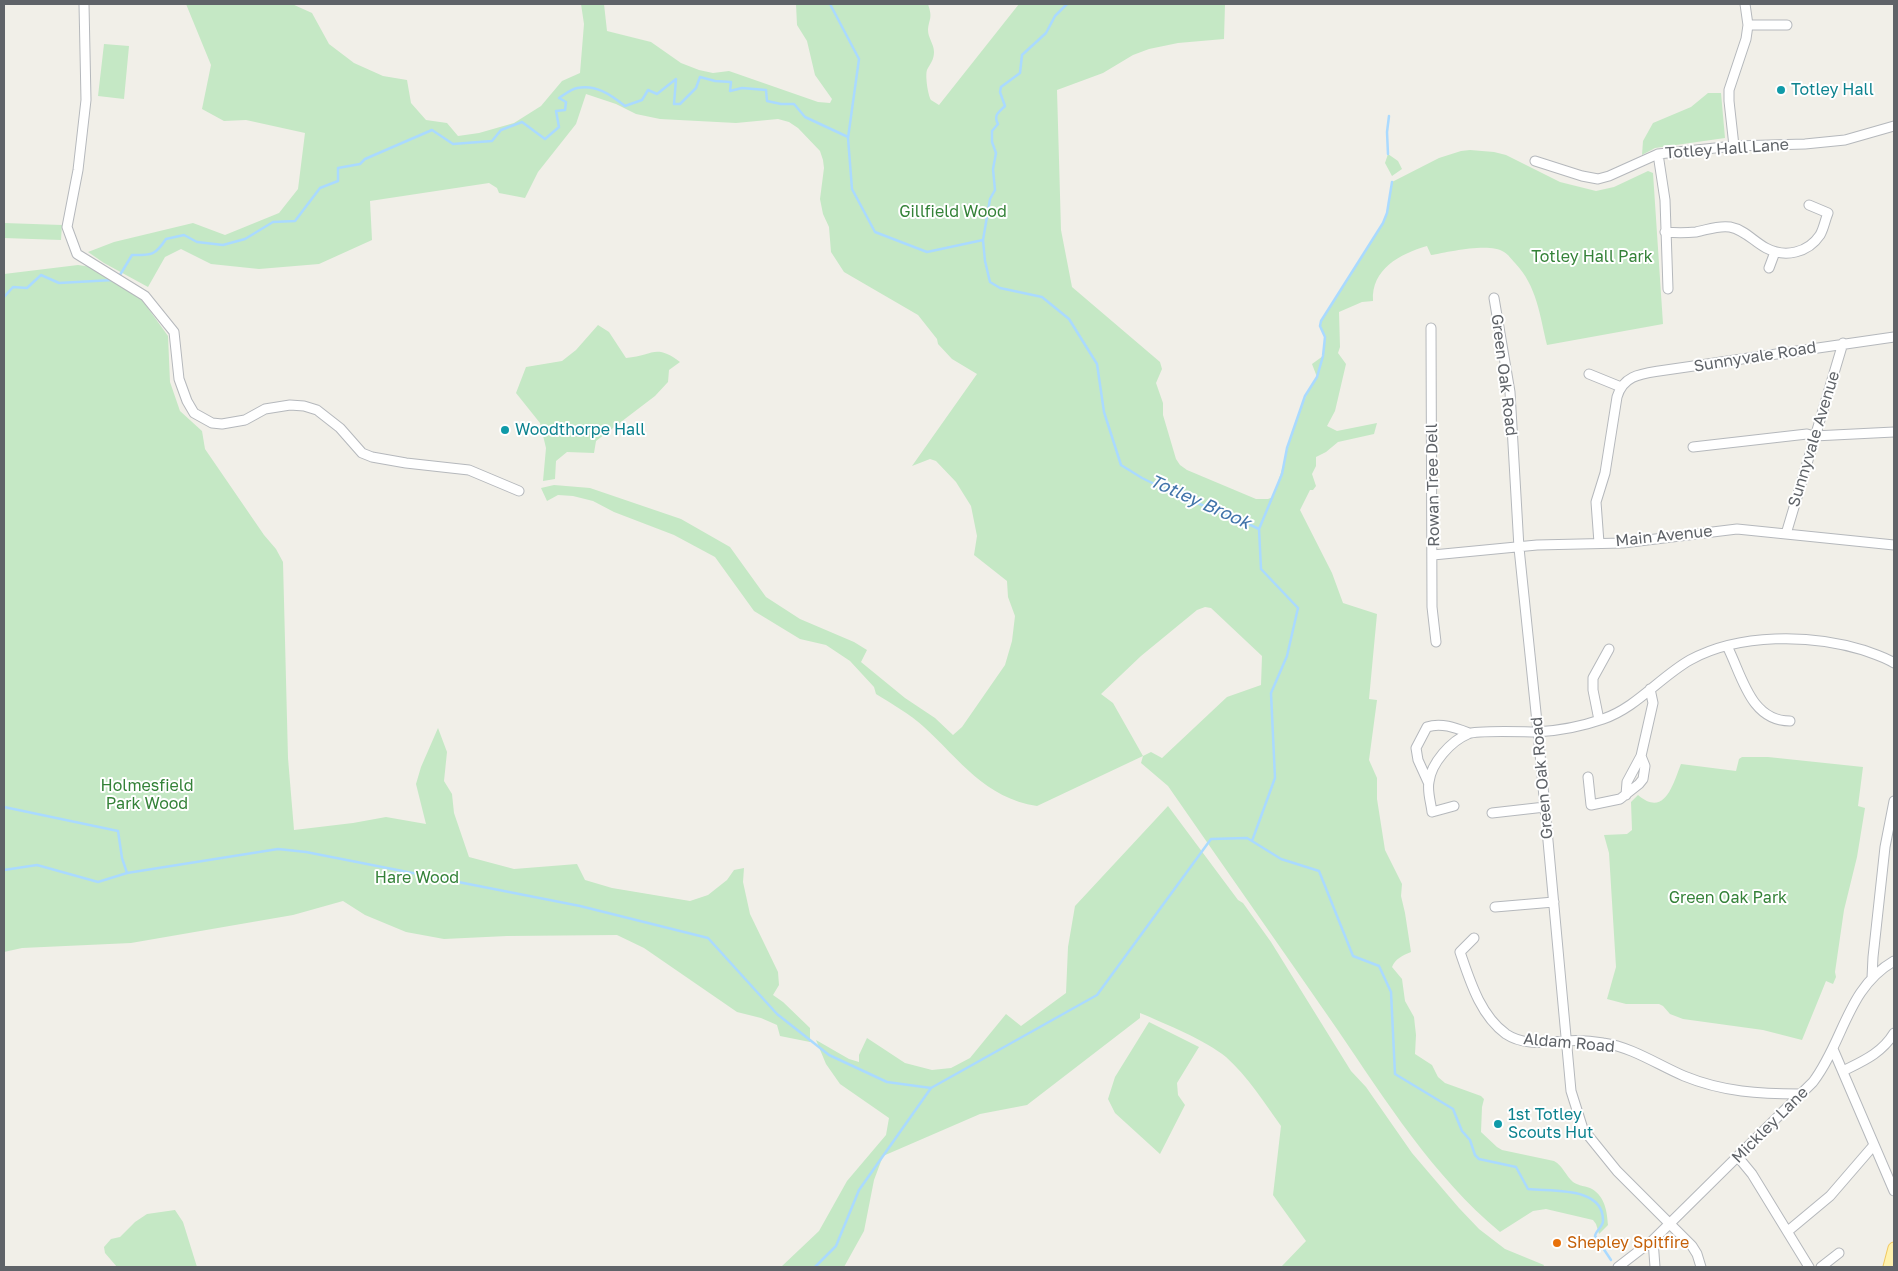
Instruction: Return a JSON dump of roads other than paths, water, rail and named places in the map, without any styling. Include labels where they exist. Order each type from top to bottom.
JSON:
[{"type":"main road","points":[[1889,1267],[1894,1248]]},
{"type":"street","points":[[84,4],[86,100],[78,170],[67,227],[77,254],[145,296],[174,332],[179,379],[187,402],[194,413],[212,423],[222,424],[245,420],[265,409],[290,405],[304,406],[316,410],[340,428],[362,453],[372,457],[469,470],[519,491]]},
{"type":"street","points":[[1734,146],[1729,101],[1730,90],[1744,50],[1748,25],[1745,4]]},
{"type":"street","points":[[1748,25],[1788,25]]},
{"type":"street","name":"Totley Hall Lane","points":[[1535,161],[1582,176],[1598,179],[1658,154],[1734,146],[1805,144],[1845,140],[1894,126]]},
{"type":"street","points":[[1658,154],[1665,200],[1668,289]]},
{"type":"street","points":[[1665,232],[1688,233],[1728,227],[1748,234],[1775,252],[1791,253],[1806,248],[1821,233],[1828,213],[1809,205]]},
{"type":"street","points":[[1770,268],[1775,252]]},
{"type":"street","name":"Green Oak Road","points":[[1494,298],[1510,392],[1519,548],[1554,902],[1569,1080],[1583,1129],[1617,1171],[1695,1250],[1701,1267]]},
{"type":"street","name":"Rowan Tree Dell","points":[[1431,328],[1434,555],[1432,607],[1436,642]]},
{"type":"street","name":"Sunnyvale Road","points":[[1621,387],[1637,375],[1894,336]]},
{"type":"street","name":"Sunnyvale Avenue","points":[[1786,534],[1842,344]]},
{"type":"street","points":[[1589,374],[1621,387],[1617,397],[1605,473],[1596,502],[1599,542]]},
{"type":"street","points":[[1693,447],[1807,434],[1814,436],[1894,432]]},
{"type":"street","name":"Main Avenue","points":[[1434,555],[1537,545],[1599,542],[1623,543],[1729,530],[1894,545]]},
{"type":"street","points":[[1454,806],[1432,812],[1428,782],[1418,760],[1416,748],[1427,727],[1433,725],[1445,726],[1469,733],[1538,732],[1600,720],[1625,708],[1690,660],[1706,652],[1727,646],[1770,639],[1827,641],[1878,655],[1894,663]]},
{"type":"street","points":[[1727,646],[1746,690],[1763,713],[1780,721],[1790,721]]},
{"type":"street","points":[[1600,720],[1593,690],[1593,678],[1608,649]]},
{"type":"street","points":[[1588,777],[1591,805],[1620,799],[1642,778],[1645,766],[1641,756],[1653,703],[1650,689]]},
{"type":"street","points":[[1428,782],[1442,756],[1457,741],[1469,733]]},
{"type":"street","points":[[1872,978],[1886,847],[1894,801]]},
{"type":"street","points":[[1492,813],[1545,807]]},
{"type":"street","points":[[1495,907],[1554,902]]},
{"type":"street","name":"Aldam Road","points":[[1474,938],[1460,952],[1471,983],[1490,1017],[1506,1033],[1518,1039],[1538,1043],[1567,1041],[1604,1043],[1623,1048],[1685,1077],[1716,1087],[1758,1094],[1800,1094]]},
{"type":"street","name":"Mickley Lane","points":[[1618,1267],[1653,1240],[1738,1157],[1822,1070],[1857,996],[1872,978],[1894,961]]},
{"type":"street","points":[[1843,1071],[1876,1054],[1889,1042],[1894,1033]]},
{"type":"street","points":[[1833,1050],[1894,1190]]},
{"type":"street","points":[[1788,1232],[1830,1196],[1874,1145]]},
{"type":"street","points":[[1738,1157],[1752,1174],[1809,1267]]},
{"type":"street","points":[[1653,1240],[1655,1267]]},
{"type":"street","points":[[1822,1267],[1839,1253]]},
{"type":"waterway","name":"Totley Brook","points":[[830,4],[859,59],[848,138],[852,189],[875,232],[927,252],[983,240],[990,282],[1000,288],[1042,297],[1069,319],[1097,364],[1104,412],[1121,465],[1142,478],[1181,497],[1259,529],[1261,569],[1298,608],[1287,656],[1271,693],[1275,778],[1252,841],[1281,859],[1319,871],[1353,956],[1379,966],[1391,992],[1395,1074],[1453,1109],[1462,1131],[1470,1140],[1475,1155],[1479,1159],[1516,1167],[1528,1189],[1574,1193],[1595,1201],[1601,1209],[1603,1220],[1595,1236],[1611,1260]]},
{"type":"waterway","points":[[983,240],[990,199],[995,190],[993,169],[996,153],[992,142],[992,131],[998,124],[997,114],[1005,106],[1000,92],[1001,87],[1020,73],[1022,55],[1046,33],[1055,16],[1067,4]]},
{"type":"waterway","points":[[120,275],[132,255],[144,255],[155,252],[166,239],[184,235],[197,242],[223,245],[245,239],[273,222],[295,221],[320,188],[338,181],[338,168],[360,164],[365,159],[432,130],[453,144],[492,141],[501,130],[522,122],[545,139],[559,127],[556,111],[565,110],[566,102],[559,98],[577,88],[597,89],[609,94],[625,106],[642,100],[648,90],[657,94],[676,79],[674,104],[680,104],[696,88],[700,77],[715,81],[731,82],[730,91],[742,88],[766,90],[767,101],[794,104],[805,117],[848,137]]},
{"type":"waterway","points":[[1388,154],[1387,132],[1389,116]]},
{"type":"waterway","points":[[1259,529],[1282,474],[1287,448],[1305,396],[1317,377],[1323,356],[1325,337],[1320,326],[1321,321],[1383,223],[1387,213],[1392,182]]},
{"type":"waterway","points":[[4,297],[13,287],[27,288],[41,275],[59,283],[113,280]]},
{"type":"waterway","points":[[4,807],[118,831],[122,858],[127,873]]},
{"type":"waterway","points":[[4,870],[37,865],[98,882],[127,873],[278,849],[306,852],[580,906],[708,938],[777,1014],[829,1055],[887,1082],[931,1088],[1097,995],[1211,839],[1247,838],[1252,841]]},
{"type":"waterway","points":[[815,1267],[836,1246],[859,1190],[931,1088]]},
{"type":"place","name":"Totley Hall","points":[[1781,90]]},
{"type":"place","name":"Woodthorpe Hall","points":[[505,430]]},
{"type":"place","name":"1st Totley Scouts Hut","points":[[1498,1124]]},
{"type":"place","name":"Shepley Spitfire","points":[[1557,1243]]},
{"type":"park label","name":"Gillfield Wood","points":[[953,212]]},
{"type":"park label","name":"Totley Hall Park","points":[[1592,257]]},
{"type":"park label","name":"Holmesfield Park Wood","points":[[147,795]]},
{"type":"park label","name":"Hare Wood","points":[[417,878]]},
{"type":"park label","name":"Green Oak Park","points":[[1728,898]]}]
